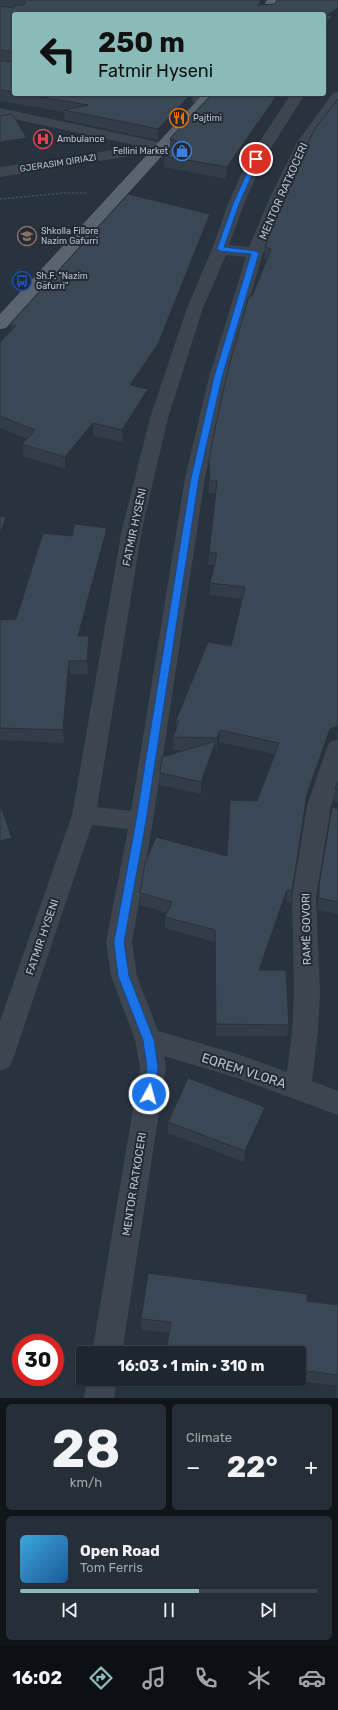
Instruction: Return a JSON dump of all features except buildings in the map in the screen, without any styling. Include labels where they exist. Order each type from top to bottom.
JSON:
[{"type":"main road","points":[[267,12],[274,0]]},
{"type":"main road","points":[[0,324],[209,97]]},
{"type":"street","points":[[196,96],[209,97]]},
{"type":"street","name":"FATMIR HYSENI","points":[[0,1059],[84,815],[132,530],[173,372],[195,308],[220,249],[236,204],[256,159],[297,96]]},
{"type":"street","name":"MENTOR RATKOCERI","points":[[108,1346],[153,1067],[148,1040],[124,976],[119,942],[141,821],[195,478],[218,377],[255,253],[279,195],[305,140],[338,96]]},
{"type":"street","points":[[0,112],[163,147]]},
{"type":"street","name":"GJERASIM QIRIAZI","points":[[0,172],[163,147]]},
{"type":"street","points":[[220,249],[255,253]]},
{"type":"street","name":"RAMË GOVORI","points":[[298,1089],[305,1032],[307,992],[304,897],[319,806],[338,748]]},
{"type":"street","points":[[84,815],[141,821]]},
{"type":"street","name":"EQREM VLORA","points":[[148,1040],[237,1066],[338,1103]]},
{"type":"street","points":[[99,1398],[101,1386]]},
{"type":"path","points":[[0,199],[64,193],[122,193]]},
{"type":"place","name":"Pajtimi","points":[[179,118]]},
{"type":"place","name":"Ambulance","points":[[43,139]]},
{"type":"place","name":"Fellini Market","points":[[182,151]]},
{"type":"place","name":"Shkolla Fillore Nazim Gafurri","points":[[27,236]]},
{"type":"place","name":"Sh.F. \"Nazim Gafurri\"","points":[[22,281]]},
{"type":"route","points":[[149,1094],[153,1067],[148,1040],[124,976],[119,942],[141,821],[195,478],[218,377],[243,289],[255,253],[220,249],[236,204],[256,159]]}]
